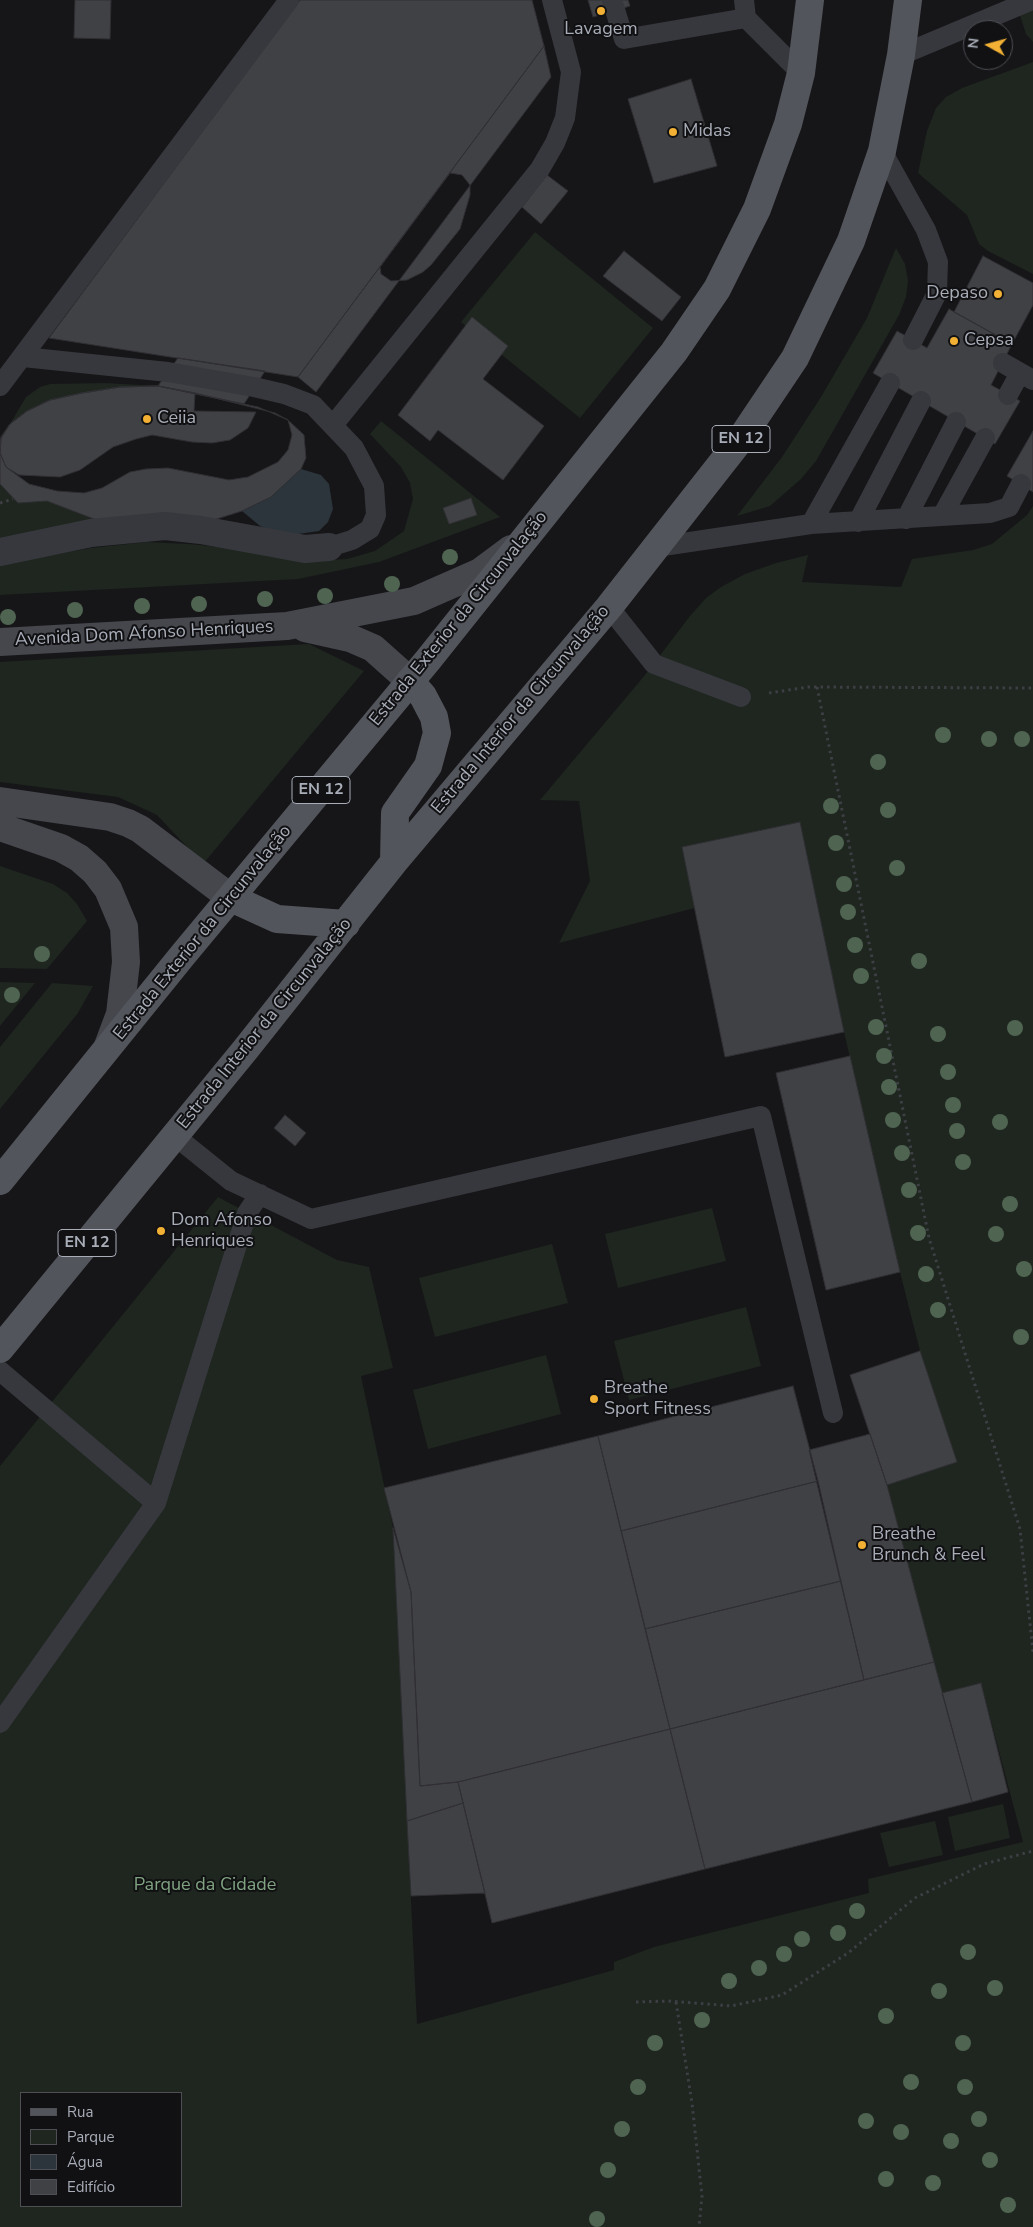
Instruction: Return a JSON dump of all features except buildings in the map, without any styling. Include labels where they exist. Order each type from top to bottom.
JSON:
[{"type":"main road","name":"Estrada Exterior da Circunvalação","points":[[0,1181],[410,681],[674,352],[717,289],[757,209],[788,124],[801,73],[810,0]]},
{"type":"main road","name":"Estrada Interior da Circunvalação","points":[[0,1349],[175,1136],[394,862],[609,607],[740,440],[794,358],[851,241],[882,151],[901,55],[908,0]]},
{"type":"main road","points":[[287,626],[414,601],[480,572],[524,540]]},
{"type":"main road","points":[[287,626],[350,638],[373,648],[410,681],[423,696],[434,717],[437,733],[428,766],[395,813],[394,862]]},
{"type":"main road","name":"Avenida Dom Afonso Henriques","points":[[0,642],[287,626]]},
{"type":"main road","points":[[0,801],[93,814],[128,823],[140,829],[231,898],[277,919],[346,924]]},
{"type":"main road","points":[[0,826],[61,848],[78,858],[95,872],[108,890],[124,926],[126,962],[120,1014],[107,1049]]},
{"type":"street","points":[[0,552],[90,533],[165,526],[226,534],[305,549],[329,547]]},
{"type":"lane","points":[[0,386],[289,0]]},
{"type":"lane","points":[[334,424],[540,169],[555,143],[565,118],[571,72],[552,0]]},
{"type":"lane","points":[[612,0],[624,39],[745,9],[801,73]]},
{"type":"lane","points":[[901,55],[1032,0]]},
{"type":"lane","points":[[882,151],[926,230],[938,262],[937,293],[931,324],[914,340]]},
{"type":"lane","points":[[23,357],[168,372],[284,394],[313,405],[334,424],[354,448],[374,486],[376,515],[370,529],[352,540],[329,547]]},
{"type":"lane","points":[[1008,395],[1019,372]]},
{"type":"lane","points":[[811,524],[890,383]]},
{"type":"lane","points":[[858,522],[921,401]]},
{"type":"lane","points":[[906,519],[956,422]]},
{"type":"lane","points":[[942,516],[985,438]]},
{"type":"lane","points":[[656,547],[811,524],[990,514],[1009,507],[1021,484]]},
{"type":"lane","points":[[609,607],[654,664],[741,697]]},
{"type":"lane","points":[[175,1136],[232,1180],[311,1219],[761,1116],[833,1413]]},
{"type":"lane","points":[[0,1723],[156,1503],[247,1213],[260,1194]]},
{"type":"lane","points":[[0,1371],[156,1503]]},
{"type":"path","points":[[0,503],[13,499]]},
{"type":"path","points":[[817,687],[929,1238],[1020,1529],[1033,1652]]},
{"type":"path","points":[[741,697],[817,687],[1033,688]]},
{"type":"path","points":[[636,2002],[676,2002],[731,2006],[782,1995],[848,1953],[915,1898],[984,1864],[1033,1851]]},
{"type":"path","points":[[676,2002],[692,2103],[702,2196],[699,2227]]},
{"type":"green space","points":[[1015,0],[1033,0],[1033,42],[1026,34]]},
{"type":"green space","points":[[1033,62],[1033,274],[988,251],[979,244],[967,215],[918,173],[927,131],[936,108],[946,97],[962,88]]},
{"type":"green space","points":[[535,232],[653,328],[580,418],[461,322]]},
{"type":"green space","points":[[896,248],[905,264],[908,281],[906,297],[899,315],[816,461],[801,479],[770,506],[737,516],[782,457],[821,397],[867,318]]},
{"type":"green space","points":[[105,383],[158,386],[120,387],[50,400],[27,411],[10,424],[26,397],[40,387],[50,384]]},
{"type":"green space","points":[[381,421],[500,517],[379,562],[298,579],[0,595],[0,564],[91,548],[147,542],[188,544],[232,548],[271,557],[311,561],[347,559],[375,551],[404,531],[413,499],[410,483],[401,467],[370,434]]},
{"type":"green space","points":[[0,484],[18,503],[47,501],[94,519],[0,541]]},
{"type":"green space","name":"Parque da Cidade","points":[[1033,506],[1033,2227],[0,2227],[0,1466],[218,1197],[337,1260],[369,1267],[393,1368],[361,1376],[393,1528],[417,2024],[614,1970],[614,1962],[654,1947],[869,1893],[868,1879],[1023,1842],[981,1683],[942,1693],[887,1485],[957,1462],[920,1351],[900,1272],[844,1032],[800,822],[682,847],[695,908],[559,943],[590,881],[579,801],[540,800],[645,675],[690,616],[706,598],[721,587],[745,574],[776,563],[808,555],[802,582],[901,587],[912,559],[973,550],[992,544],[1027,515]]},
{"type":"green space","points":[[309,644],[364,671],[203,864],[157,815],[118,797],[0,782],[0,662]]},
{"type":"green space","points":[[0,866],[53,884],[67,893],[77,904],[87,921],[47,969],[0,968]]},
{"type":"green space","points":[[0,982],[35,983],[0,1026]]},
{"type":"green space","points":[[52,983],[93,986],[78,1013],[0,1109],[0,1047]]},
{"type":"green space","points":[[712,1208],[726,1261],[618,1288],[605,1234]]},
{"type":"green space","points":[[552,1244],[568,1303],[435,1337],[419,1278]]},
{"type":"green space","points":[[746,1307],[761,1366],[629,1400],[614,1341]]},
{"type":"green space","points":[[546,1355],[561,1414],[428,1449],[413,1390]]},
{"type":"green space","points":[[1003,1804],[1010,1838],[955,1851],[948,1817]]},
{"type":"green space","points":[[935,1821],[943,1855],[889,1867],[880,1833]]},
{"type":"water","points":[[301,469],[321,475],[329,484],[333,509],[328,522],[319,531],[291,535],[277,533],[260,526],[242,511],[271,497]]},
{"type":"place","name":"Lavagem","points":[[601,11]]},
{"type":"place","name":"Midas","points":[[673,132]]},
{"type":"place","name":"Depaso","points":[[998,294]]},
{"type":"place","name":"Cepsa","points":[[954,341]]},
{"type":"place","name":"Ceiia","points":[[147,419]]},
{"type":"place","name":"Dom Afonso Henriques","points":[[161,1231]]},
{"type":"place","name":"Breathe Sport Fitness","points":[[594,1399]]},
{"type":"place","name":"Breathe Brunch & Feel","points":[[862,1545]]}]
